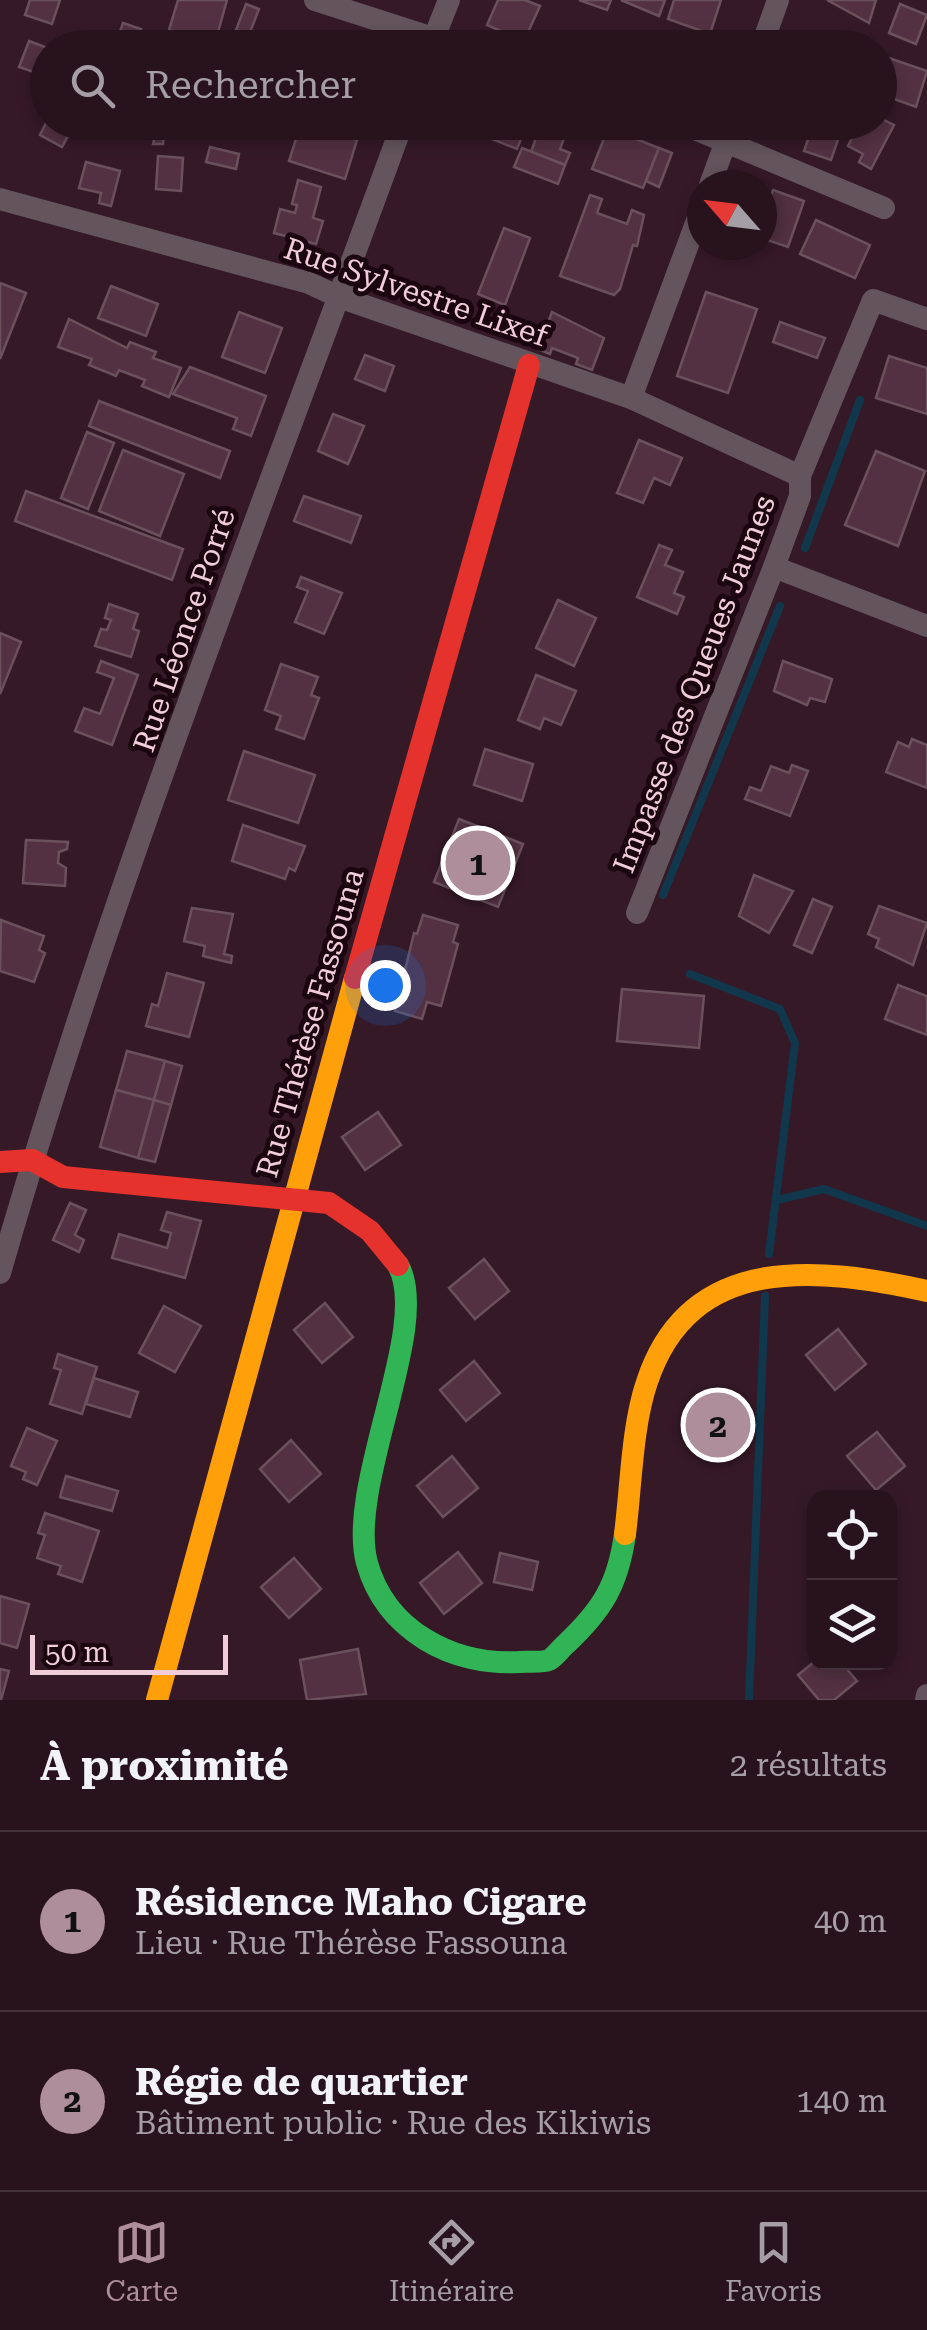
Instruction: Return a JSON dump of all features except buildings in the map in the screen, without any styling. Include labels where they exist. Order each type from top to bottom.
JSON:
[{"type":"street","points":[[315,0],[397,30]]},
{"type":"street","points":[[437,30],[449,0]]},
{"type":"street","points":[[767,30],[778,0]]},
{"type":"street","name":"Rue Léonce Porré","points":[[0,1273],[32,1160],[253,518],[396,140]]},
{"type":"street","points":[[716,170],[727,140]]},
{"type":"street","points":[[748,140],[884,208]]},
{"type":"street","name":"Rue Sylvestre Lixef","points":[[0,199],[310,282],[339,297],[631,398],[800,476]]},
{"type":"street","points":[[631,398],[687,247]]},
{"type":"street","name":"Impasse des Queues Jaunes","points":[[636,913],[774,567],[800,496],[800,476],[873,300],[927,318]]},
{"type":"street","name":"Rue Thérèse Fassouna","points":[[157,1700],[292,1198],[529,364]]},
{"type":"street","points":[[774,567],[927,626]]},
{"type":"street","points":[[0,1162],[32,1160],[63,1178],[329,1204],[370,1231],[401,1270],[407,1309],[366,1505],[367,1562],[392,1610],[435,1648],[486,1664],[549,1660],[600,1613],[622,1554],[646,1383],[670,1333],[704,1297],[756,1279],[854,1275],[927,1290]]},
{"type":"waterway","points":[[805,548],[860,400]]},
{"type":"waterway","points":[[663,895],[780,606]]},
{"type":"waterway","points":[[690,974],[780,1009],[795,1043],[769,1254]]},
{"type":"waterway","points":[[777,1200],[824,1189],[927,1226]]},
{"type":"waterway","points":[[749,1700],[765,1296]]},
{"type":"traffic: fast","points":[[398,1265],[406,1292],[405,1326],[368,1492],[364,1530],[367,1563],[389,1608],[425,1640],[470,1658],[494,1662],[549,1660],[589,1620],[606,1595],[618,1568],[625,1534]]},
{"type":"traffic: slow","points":[[157,1700],[355,978]]},
{"type":"traffic: slow","points":[[625,1534],[635,1437],[647,1382],[667,1340],[694,1310],[726,1290],[762,1279],[802,1275],[843,1277],[927,1291]]},
{"type":"traffic: jam","points":[[355,978],[529,365]]},
{"type":"traffic: jam","points":[[0,1162],[32,1160],[63,1177],[329,1203],[370,1231],[398,1265]]},
{"type":"place","name":"Résidence Maho Cigare","points":[[478,863]]},
{"type":"place","name":"Régie de quartier","points":[[718,1425]]}]
